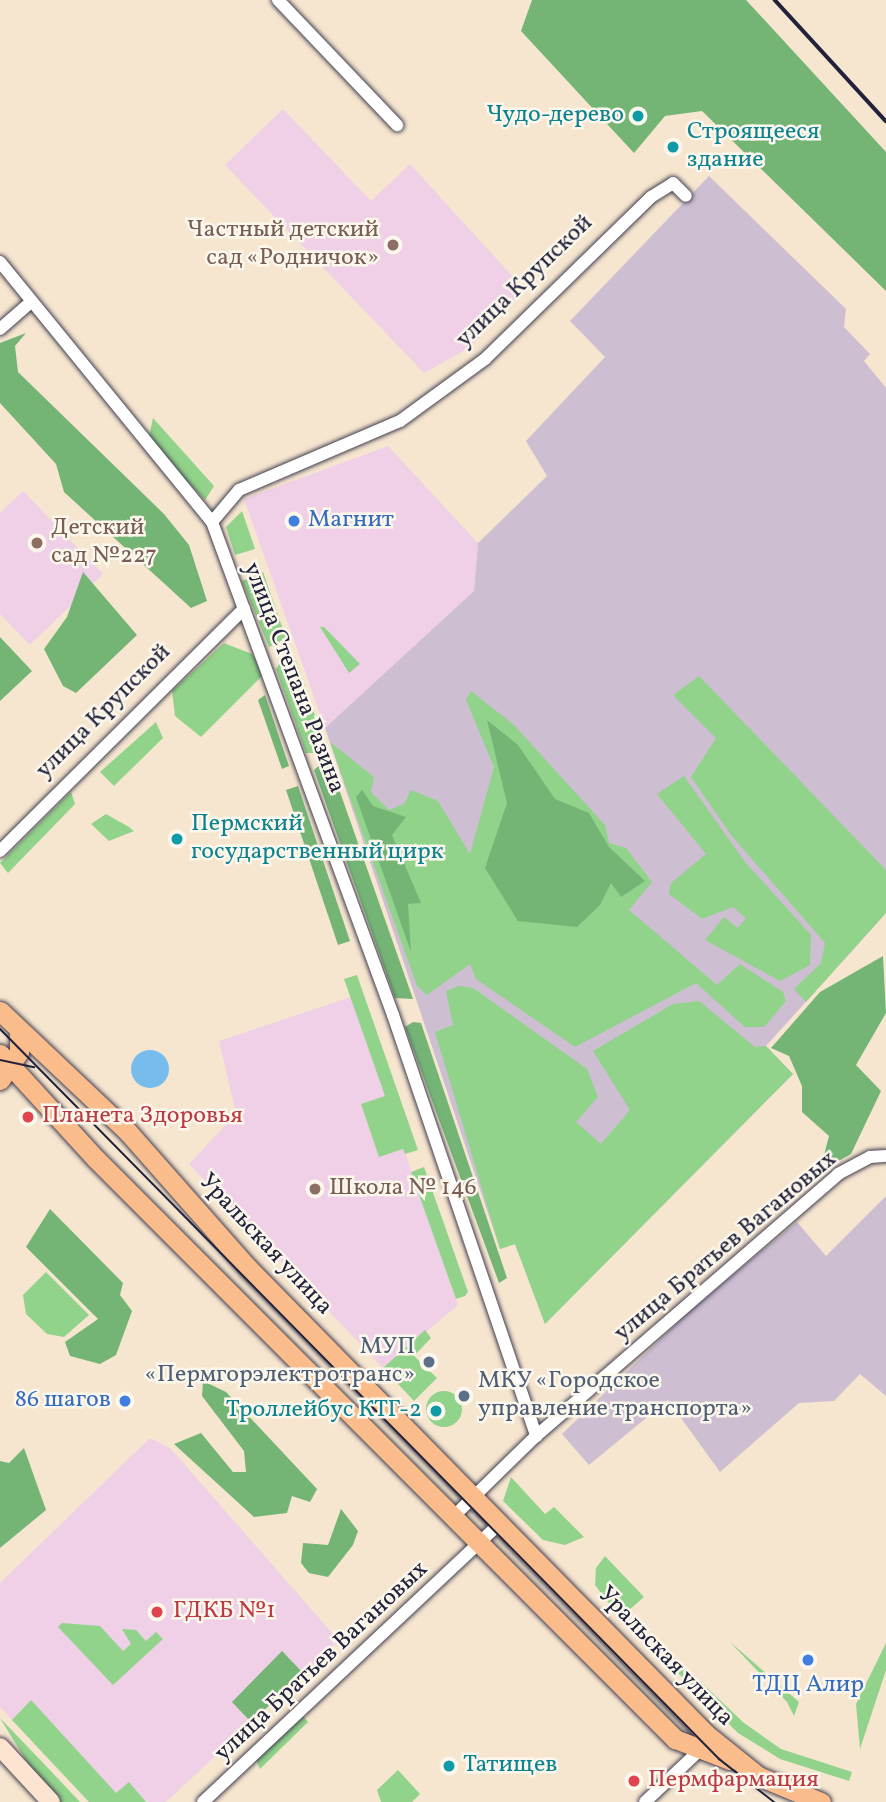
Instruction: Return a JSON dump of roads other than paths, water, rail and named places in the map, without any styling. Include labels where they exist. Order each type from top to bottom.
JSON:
[{"type":"main road","name":"Уральская улица","points":[[0,1011],[9,1029],[128,1132],[248,1268],[500,1523],[705,1743],[821,1802]]},
{"type":"main road","name":"Уральская улица","points":[[9,1029],[4,1067],[455,1515],[676,1739],[705,1743]]},
{"type":"street","points":[[278,0],[397,125]]},
{"type":"street","name":"улица Крупской","points":[[212,522],[239,490],[400,421],[485,359],[652,197],[673,183],[686,196]]},
{"type":"street","name":"улица Степана Разина","points":[[0,262],[212,522],[402,1042],[536,1436]]},
{"type":"street","points":[[0,329],[31,302]]},
{"type":"street","name":"улица Крупской","points":[[0,851],[244,608]]},
{"type":"street","name":"улица Братьев Вагановых","points":[[474,1496],[536,1436],[838,1174],[870,1157],[886,1156]]},
{"type":"street","points":[[455,1515],[474,1496]]},
{"type":"street","name":"улица Братьев Вагановых","points":[[203,1802],[500,1523]]},
{"type":"street","points":[[645,1802],[705,1743]]},
{"type":"street","points":[[0,1746],[51,1802]]},
{"type":"water","points":[[150,1050],[163,1056],[169,1069],[163,1082],[150,1088],[137,1082],[131,1069],[137,1056]]},
{"type":"tram line","points":[[0,1029],[719,1759],[774,1802]]},
{"type":"tram line","points":[[0,1060],[34,1067]]},
{"type":"railway","points":[[775,0],[886,121]]},
{"type":"place","name":"Чудо-дерево","points":[[638,116]]},
{"type":"place","name":"Строящееся здание","points":[[673,147]]},
{"type":"place","name":"Частный детский сад «Родничок»","points":[[393,245]]},
{"type":"place","name":"Магнит","points":[[294,521]]},
{"type":"place","name":"Детский сад №227","points":[[37,543]]},
{"type":"place","name":"Пермский государственный цирк","points":[[177,839]]},
{"type":"place","name":"Планета Здоровья","points":[[28,1117]]},
{"type":"place","name":"Школа № 146","points":[[315,1189]]},
{"type":"place","name":"МУП «Пермгорэлектротранс»","points":[[429,1362]]},
{"type":"place","name":"МКУ «Городское управление транспорта»","points":[[464,1396]]},
{"type":"place","name":"86 шагов","points":[[125,1401]]},
{"type":"place","name":"Троллейбус КТГ-2","points":[[436,1411]]},
{"type":"place","name":"ГДКБ №1","points":[[157,1612]]},
{"type":"place","name":"ТДЦ Алир","points":[[808,1660]]},
{"type":"place","name":"Татищев","points":[[449,1766]]},
{"type":"place","name":"Пермфармация","points":[[634,1781]]}]
